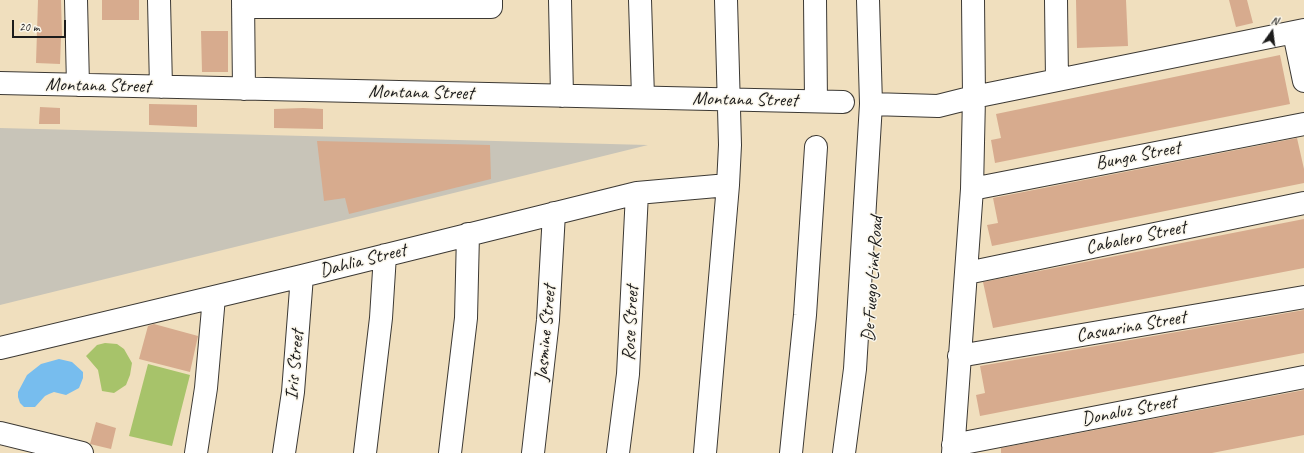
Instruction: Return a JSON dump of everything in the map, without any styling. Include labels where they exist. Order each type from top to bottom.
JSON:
[{"type":"street","points":[[76,0],[78,85]]},
{"type":"street","points":[[160,0],[161,87]]},
{"type":"street","points":[[244,89],[243,4],[390,4],[491,7],[491,0]]},
{"type":"street","points":[[560,0],[562,96]]},
{"type":"street","points":[[640,0],[643,97]]},
{"type":"street","points":[[705,453],[728,185],[730,145],[726,0]]},
{"type":"street","points":[[815,0],[816,101]]},
{"type":"street","points":[[868,0],[877,104]]},
{"type":"street","points":[[877,104],[881,0]]},
{"type":"street","points":[[953,449],[972,188],[974,97],[973,0]]},
{"type":"street","points":[[1056,0],[1057,80]]},
{"type":"street","points":[[877,104],[938,106],[974,97],[1299,32],[1304,81]]},
{"type":"street","name":"Montana Street","points":[[0,83],[843,102]]},
{"type":"street","name":"De Fuego Link Road","points":[[844,453],[855,368],[877,104]]},
{"type":"street","name":"De Fuego Link Road","points":[[856,453],[866,369],[877,233],[877,104]]},
{"type":"street","name":"Bunga Street","points":[[972,188],[1304,124]]},
{"type":"street","points":[[791,453],[805,315],[816,147]]},
{"type":"street","name":"Dahlia Street","points":[[0,348],[302,276],[554,212],[637,193],[728,185]]},
{"type":"street","name":"Rose Street","points":[[618,453],[628,374],[637,193]]},
{"type":"street","name":"Cabalero Street","points":[[967,273],[1304,204]]},
{"type":"street","name":"Jasmine Street","points":[[533,453],[548,320],[554,212]]},
{"type":"street","points":[[450,453],[466,318],[468,234]]},
{"type":"street","points":[[365,453],[380,326],[385,255]]},
{"type":"street","name":"Iris Street","points":[[284,453],[293,392],[302,276]]},
{"type":"street","points":[[196,453],[206,388],[214,297]]},
{"type":"street","name":"Casuarina Street","points":[[959,356],[1304,297]]},
{"type":"street","name":"Donaluz Street","points":[[953,449],[1304,376]]},
{"type":"street","points":[[0,433],[82,453]]},
{"type":"shaded area","points":[[0,128],[648,145],[0,305]]},
{"type":"green space","points":[[105,343],[117,344],[124,349],[132,363],[130,375],[126,385],[114,393],[102,391],[98,370],[86,356],[97,345]]},
{"type":"green space","points":[[148,364],[190,375],[172,446],[129,436]]},
{"type":"water","points":[[59,359],[72,362],[83,372],[83,378],[79,388],[66,395],[54,392],[45,396],[35,407],[24,407],[20,403],[18,392],[27,375],[41,364]]},
{"type":"building","points":[[38,0],[61,0],[62,36],[60,64],[36,63]]},
{"type":"building","points":[[102,0],[139,0],[139,20],[102,20]]},
{"type":"building","points":[[1076,0],[1126,0],[1128,46],[1077,48]]},
{"type":"building","points":[[1229,0],[1247,0],[1253,23],[1236,27]]},
{"type":"building","points":[[201,31],[228,31],[228,72],[202,72]]},
{"type":"building","points":[[1280,55],[1290,104],[995,163],[991,140],[1001,138],[996,114]]},
{"type":"building","points":[[149,104],[197,105],[197,127],[149,125]]},
{"type":"building","points":[[40,107],[60,108],[60,124],[39,124]]},
{"type":"building","points":[[274,109],[323,109],[323,129],[274,128]]},
{"type":"building","points":[[1297,138],[1304,169],[1304,183],[992,246],[987,225],[998,223],[993,198]]},
{"type":"building","points":[[317,141],[490,145],[491,179],[349,214],[345,198],[324,201]]},
{"type":"building","points":[[1304,219],[1304,268],[993,328],[983,282]]},
{"type":"building","points":[[1304,310],[1304,353],[980,416],[976,395],[985,393],[980,366]]},
{"type":"building","points":[[154,324],[198,336],[190,372],[139,359],[148,326]]},
{"type":"building","points":[[1304,390],[1304,435],[1212,453],[1001,453],[1001,448]]},
{"type":"building","points":[[96,422],[116,428],[111,449],[90,444]]}]
